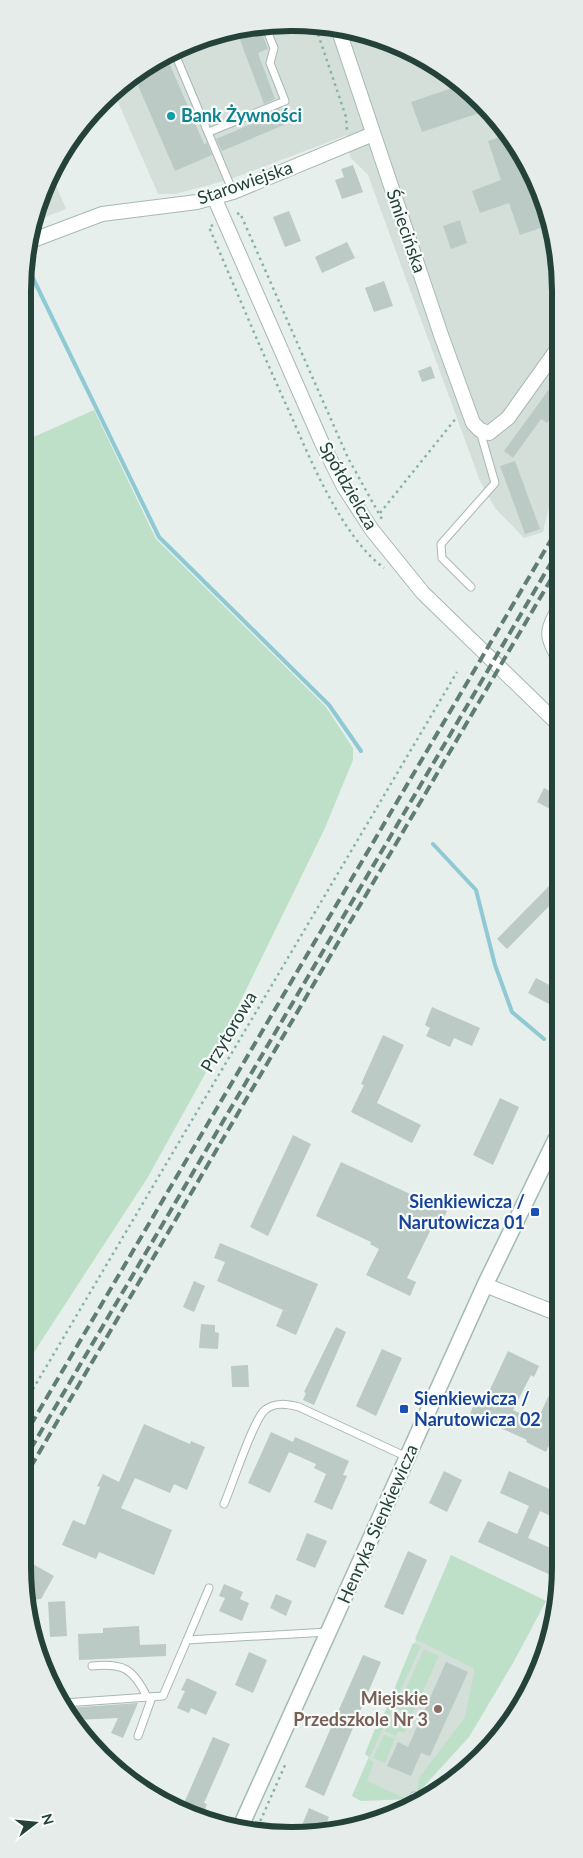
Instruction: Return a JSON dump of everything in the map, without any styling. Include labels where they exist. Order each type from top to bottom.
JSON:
[{"type":"street","name":"Śmiecińska","points":[[341,36],[441,335],[473,423],[480,430]]},
{"type":"street","name":"Starowiejska","points":[[37,239],[102,214],[197,202],[232,192],[373,134]]},
{"type":"street","name":"Spółdzielcza","points":[[214,197],[322,443],[344,487],[372,530],[423,593],[552,718]]},
{"type":"street","points":[[480,430],[489,433],[508,418],[552,356]]},
{"type":"street","name":"Henryka Sienkiewicza","points":[[243,1822],[485,1285],[552,1147]]},
{"type":"street","points":[[485,1285],[552,1311]]},
{"type":"lane","points":[[209,132],[285,101],[270,63],[274,48],[268,32]]},
{"type":"lane","points":[[177,58],[209,132],[232,192]]},
{"type":"lane","points":[[471,587],[442,558],[441,544],[495,483],[480,430]]},
{"type":"lane","points":[[552,614],[545,628],[545,636],[552,652]]},
{"type":"lane","points":[[224,1504],[257,1424],[264,1411],[274,1405],[286,1404],[299,1407],[408,1457]]},
{"type":"lane","points":[[70,1703],[163,1696],[209,1588]]},
{"type":"lane","points":[[187,1640],[329,1632]]},
{"type":"lane","points":[[92,1666],[112,1664],[129,1670],[137,1678],[149,1697],[138,1736]]},
{"type":"path","points":[[318,33],[346,117],[347,135]]},
{"type":"path","points":[[209,227],[240,213],[348,458],[386,527]]},
{"type":"path","points":[[380,513],[467,407]]},
{"type":"path","name":"Przytorowa","points":[[31,1392],[456,672]]},
{"type":"shaded area","points":[[292,31],[325,33],[359,40],[391,51],[422,66],[450,85],[476,107],[508,147],[525,176],[543,224],[550,258],[552,292],[552,494],[543,532],[524,538],[495,508],[480,481],[368,175],[350,157],[347,135],[228,180],[175,194],[158,194],[117,99],[161,66],[192,51],[224,40],[258,33]]},
{"type":"shaded area","points":[[55,183],[66,209],[42,218]]},
{"type":"shaded area","points":[[451,1555],[546,1601],[514,1661],[469,1737],[418,1793],[409,1799],[361,1801],[352,1796],[369,1757],[365,1754],[375,1729],[378,1729]]},
{"type":"green space","points":[[94,410],[156,539],[326,707],[353,748],[353,760],[325,828],[204,1076],[148,1177],[31,1357],[31,438]]},
{"type":"green space","points":[[451,1555],[546,1601],[514,1661],[469,1737],[417,1794],[419,1778],[465,1717],[474,1672],[473,1668],[415,1639]]},
{"type":"green space","points":[[413,1643],[421,1646],[369,1759],[374,1762],[367,1781],[407,1799],[361,1801],[352,1796],[369,1757],[365,1754],[375,1729],[378,1729]]},
{"type":"green space","points":[[424,1649],[439,1656],[412,1715],[397,1708]]},
{"type":"green space","points":[[395,1710],[411,1718],[404,1733],[399,1731],[396,1736],[385,1731]]},
{"type":"green space","points":[[384,1734],[395,1739],[385,1763],[373,1758]]},
{"type":"building","points":[[262,33],[268,49],[258,53],[275,99],[264,104],[239,37]]},
{"type":"building","name":"Bank Żywności","points":[[169,62],[204,144],[207,143],[212,155],[175,171],[137,82]]},
{"type":"building","points":[[453,88],[481,112],[422,132],[411,102]]},
{"type":"building","points":[[279,109],[286,124],[222,151],[216,139],[268,117],[267,114]]},
{"type":"building","points":[[501,137],[508,147],[525,176],[544,227],[520,235],[509,203],[480,213],[472,191],[501,180],[488,141]]},
{"type":"building","points":[[353,165],[363,192],[342,199],[335,180],[344,177],[341,169]]},
{"type":"building","points":[[289,211],[301,241],[285,247],[273,217]]},
{"type":"building","points":[[460,220],[467,243],[451,249],[443,226]]},
{"type":"building","points":[[347,242],[355,258],[322,273],[315,257]]},
{"type":"building","points":[[384,281],[393,306],[374,312],[365,288]]},
{"type":"building","points":[[431,366],[435,378],[422,382],[418,371]]},
{"type":"building","points":[[552,385],[552,416],[547,423],[541,419],[513,458],[504,451]]},
{"type":"building","points":[[515,461],[540,529],[525,534],[500,466]]},
{"type":"building","points":[[544,788],[552,792],[552,810],[537,802]]},
{"type":"building","points":[[552,883],[552,903],[507,949],[497,939]]},
{"type":"building","points":[[536,978],[552,986],[552,1005],[528,993]]},
{"type":"building","points":[[432,1007],[480,1028],[472,1046],[454,1038],[450,1047],[426,1036],[430,1028],[425,1025]]},
{"type":"building","points":[[383,1035],[404,1045],[377,1103],[421,1125],[412,1143],[351,1112],[364,1085],[361,1084]]},
{"type":"building","points":[[500,1098],[519,1107],[493,1165],[473,1155]]},
{"type":"building","points":[[293,1135],[311,1144],[268,1236],[250,1227]]},
{"type":"building","points":[[341,1162],[447,1211],[440,1225],[434,1223],[407,1278],[416,1282],[410,1296],[366,1275],[379,1249],[370,1244],[371,1242],[316,1216]]},
{"type":"building","points":[[220,1243],[318,1284],[296,1335],[276,1326],[283,1310],[217,1281],[225,1262],[214,1258]]},
{"type":"building","points":[[194,1281],[205,1286],[194,1312],[183,1307]]},
{"type":"building","points":[[201,1324],[215,1325],[215,1332],[219,1333],[218,1349],[199,1348]]},
{"type":"building","points":[[336,1327],[346,1332],[314,1405],[303,1400],[306,1393],[304,1392]]},
{"type":"building","points":[[382,1349],[402,1358],[376,1416],[356,1406]]},
{"type":"building","points":[[508,1351],[539,1366],[534,1377],[531,1375],[513,1410],[537,1421],[552,1389],[552,1439],[546,1452],[526,1442],[527,1440],[470,1414],[478,1394],[486,1398]]},
{"type":"building","points":[[248,1365],[249,1387],[232,1387],[231,1366]]},
{"type":"building","points":[[144,1424],[190,1444],[191,1441],[205,1447],[187,1490],[174,1484],[170,1493],[135,1478],[121,1508],[172,1530],[154,1575],[99,1552],[96,1559],[62,1545],[73,1520],[85,1525],[100,1487],[97,1486],[103,1474],[119,1482]]},
{"type":"building","points":[[271,1432],[293,1442],[295,1437],[349,1461],[343,1475],[347,1476],[332,1510],[314,1502],[326,1474],[314,1468],[316,1464],[289,1452],[270,1493],[248,1483]]},
{"type":"building","points":[[444,1471],[462,1480],[447,1512],[429,1503]]},
{"type":"building","points":[[509,1471],[552,1490],[552,1517],[540,1511],[528,1538],[552,1549],[551,1575],[478,1542],[488,1521],[517,1534],[529,1506],[500,1493]]},
{"type":"building","points":[[307,1533],[327,1541],[315,1568],[296,1560]]},
{"type":"building","points":[[408,1551],[427,1560],[403,1615],[384,1607]]},
{"type":"building","points":[[31,1563],[54,1576],[41,1599],[33,1600]]},
{"type":"building","points":[[224,1584],[243,1592],[240,1599],[249,1603],[242,1621],[219,1611],[225,1598],[219,1596]]},
{"type":"building","points":[[276,1594],[292,1601],[286,1616],[270,1608]]},
{"type":"building","points":[[65,1601],[67,1636],[50,1637],[48,1602]]},
{"type":"building","points":[[139,1626],[140,1645],[166,1644],[166,1656],[79,1660],[78,1634],[103,1633],[103,1628]]},
{"type":"building","points":[[249,1652],[267,1660],[253,1693],[235,1685]]},
{"type":"building","points":[[363,1655],[381,1662],[324,1796],[305,1787]]},
{"type":"building","name":"Miejskie Przedszkole Nr 3","points":[[446,1662],[468,1672],[430,1756],[421,1753],[411,1776],[387,1766],[398,1742],[408,1747]]},
{"type":"building","points":[[187,1678],[217,1692],[206,1715],[191,1708],[189,1713],[177,1708],[185,1691],[181,1690]]},
{"type":"building","points":[[138,1703],[123,1738],[111,1733],[118,1718],[81,1720],[73,1708]]},
{"type":"building","points":[[213,1737],[230,1744],[204,1803],[207,1804],[204,1812],[184,1803]]},
{"type":"building","points":[[309,1808],[329,1817],[326,1825],[302,1825]]},
{"type":"waterway","points":[[32,276],[159,537],[329,705],[361,751]]},
{"type":"waterway","points":[[433,844],[476,890],[495,965],[512,1012],[544,1039]]},
{"type":"railway","points":[[31,1424],[552,538]]},
{"type":"railway","points":[[31,1448],[552,561]]},
{"type":"railway","points":[[31,1466],[552,578]]},
{"type":"place","name":"Bank Żywności","points":[[171,116]]},
{"type":"place","name":"Sienkiewicza / Narutowicza 01","points":[[535,1212]]},
{"type":"place","name":"Sienkiewicza / Narutowicza 02","points":[[404,1409]]},
{"type":"place","name":"Miejskie Przedszkole Nr 3","points":[[438,1709]]}]
